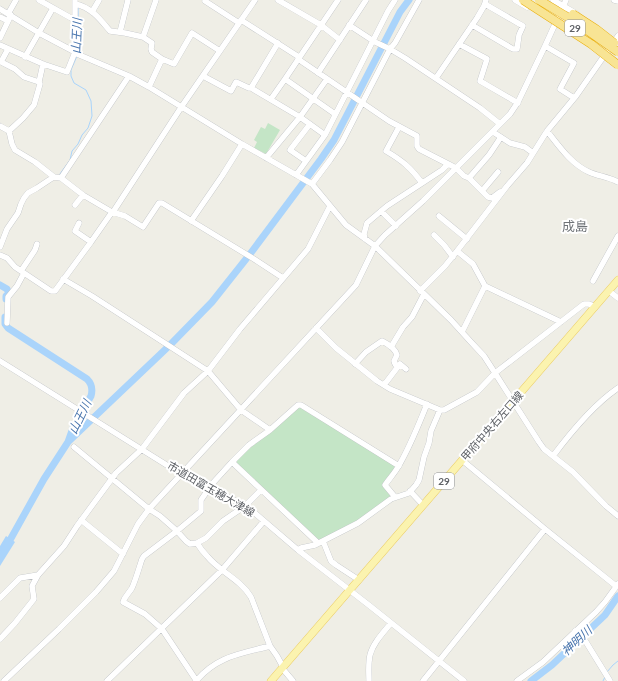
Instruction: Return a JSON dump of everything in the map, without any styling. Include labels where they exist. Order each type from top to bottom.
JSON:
[{"type":"highway","points":[[523,0],[591,44],[618,65]]},
{"type":"highway","name":"29","points":[[530,0],[571,25],[618,59]]},
{"type":"highway","name":"29","points":[[539,0],[574,21],[618,52]]},
{"type":"highway","points":[[545,0],[617,41]]},
{"type":"main road","name":"甲府中央右左口線","points":[[271,681],[618,280]]},
{"type":"street","points":[[0,38],[16,0]]},
{"type":"street","points":[[92,12],[99,0]]},
{"type":"street","points":[[120,32],[128,0]]},
{"type":"street","points":[[143,37],[156,0]]},
{"type":"street","points":[[204,0],[278,43],[362,103],[389,121],[417,136],[417,146],[419,149],[456,168],[464,176],[469,178],[488,197],[492,198],[507,186]]},
{"type":"street","points":[[0,255],[7,258],[15,267],[51,290],[55,291],[113,212],[182,106],[255,0]]},
{"type":"street","points":[[278,0],[321,26],[340,40]]},
{"type":"street","points":[[271,99],[338,0]]},
{"type":"street","points":[[318,72],[366,0]]},
{"type":"street","points":[[298,177],[306,161],[325,135],[335,114],[349,94],[375,42],[388,11],[395,0]]},
{"type":"street","points":[[312,184],[342,142],[388,48],[396,43],[419,0]]},
{"type":"street","points":[[516,0],[555,24],[618,69]]},
{"type":"street","points":[[391,347],[402,327],[412,317],[422,293],[453,257],[507,186],[527,163],[547,131],[574,98],[603,57],[617,41],[565,3],[553,0]]},
{"type":"street","points":[[614,0],[618,2]]},
{"type":"street","points":[[43,1],[75,20]]},
{"type":"street","points":[[436,78],[486,2],[523,26],[519,35],[517,49],[514,49],[472,25]]},
{"type":"street","points":[[0,45],[25,57],[67,72],[78,54],[75,20],[78,3],[98,16],[110,31],[143,37],[152,43],[152,52],[162,59],[174,64],[192,33],[220,51]]},
{"type":"street","points":[[4,681],[96,592],[114,571],[138,524],[149,509],[356,285],[375,246],[423,201],[510,114],[518,103],[565,3]]},
{"type":"street","points":[[25,57],[53,8]]},
{"type":"street","points":[[0,9],[78,54],[129,76],[149,87],[242,144],[312,184],[346,225],[375,246],[462,332],[484,356],[544,449],[573,472],[606,506],[618,516]]},
{"type":"street","points":[[0,17],[8,21]]},
{"type":"street","points":[[350,25],[375,42],[388,48],[436,78],[480,108],[500,124]]},
{"type":"street","points":[[251,88],[278,43]]},
{"type":"street","points":[[459,44],[487,59],[480,81],[518,103]]},
{"type":"street","points":[[545,46],[574,63],[560,88],[574,98]]},
{"type":"street","points":[[8,49],[1,62],[15,69],[24,78],[39,82]]},
{"type":"street","points":[[149,87],[162,59]]},
{"type":"street","points":[[9,131],[34,105],[40,84],[39,82],[43,64]]},
{"type":"street","points":[[61,178],[129,76]]},
{"type":"street","points":[[203,76],[231,91],[236,82],[251,88],[300,117],[325,135]]},
{"type":"street","points":[[266,158],[300,117],[327,78]]},
{"type":"street","points":[[285,79],[335,114]]},
{"type":"street","points":[[306,161],[290,150],[310,124]]},
{"type":"street","points":[[0,126],[9,131],[15,150],[35,162],[54,177],[61,178],[83,194],[113,212],[124,216],[143,227],[159,203],[162,202],[283,278]]},
{"type":"street","points":[[399,127],[386,151],[408,166],[422,183]]},
{"type":"street","points":[[547,131],[574,163],[590,172],[611,178],[618,182]]},
{"type":"street","points":[[493,132],[510,143],[525,147],[533,153]]},
{"type":"street","points":[[469,178],[502,137]]},
{"type":"street","points":[[191,221],[242,144]]},
{"type":"street","points":[[364,238],[367,223],[387,206],[442,170],[448,164]]},
{"type":"street","points":[[482,191],[498,172]]},
{"type":"street","points":[[0,245],[7,230],[18,213],[24,198],[54,177]]},
{"type":"street","points":[[76,205],[83,194]]},
{"type":"street","points":[[0,639],[34,599],[32,586],[38,575],[64,546],[81,520],[116,473],[142,449],[184,393],[208,371],[240,329],[308,249],[330,206]]},
{"type":"street","points":[[381,211],[396,226]]},
{"type":"street","points":[[439,216],[467,239]]},
{"type":"street","points":[[80,223],[75,231],[91,242]]},
{"type":"street","points":[[434,235],[453,257]]},
{"type":"street","points":[[593,281],[618,236]]},
{"type":"street","points":[[7,323],[8,297],[17,286],[37,244]]},
{"type":"street","points":[[457,251],[473,264],[485,286],[561,322]]},
{"type":"street","points":[[63,279],[208,371],[241,410],[270,430]]},
{"type":"street","points":[[462,332],[485,286]]},
{"type":"street","points":[[609,291],[618,298]]},
{"type":"street","points":[[316,328],[336,348],[377,381],[390,389],[440,410],[444,410],[477,392],[495,373],[584,304],[589,304],[595,307]]},
{"type":"street","points":[[355,364],[366,352],[382,341],[396,352],[397,355],[394,361],[398,367]]},
{"type":"street","points":[[0,370],[3,363]]},
{"type":"street","name":"市道田富玉穂大津線","points":[[3,363],[181,474],[210,487],[245,506],[298,550],[464,681]]},
{"type":"street","points":[[384,385],[400,364],[406,369]]},
{"type":"street","points":[[553,456],[571,432],[588,414],[618,388]]},
{"type":"street","points":[[395,497],[385,485],[399,466],[427,404]]},
{"type":"street","points":[[270,646],[232,656],[223,660],[213,665],[196,680],[162,629],[146,614],[123,602],[132,586],[144,556],[177,531],[201,510],[201,500],[210,487],[232,462],[249,445],[270,430],[298,405],[301,405],[399,466]]},
{"type":"street","points":[[298,550],[320,542],[358,523],[391,499],[409,493],[419,480],[431,431],[440,410]]},
{"type":"street","points":[[74,447],[149,509],[160,516],[190,544],[197,543],[206,538],[223,521],[245,506],[261,490]]},
{"type":"street","points":[[462,460],[545,529],[617,585],[601,606],[576,632],[543,662],[517,681]]},
{"type":"street","points":[[232,462],[261,490],[320,542],[336,565],[359,580]]},
{"type":"street","points":[[410,491],[423,505]]},
{"type":"street","points":[[81,520],[123,554]]},
{"type":"street","points":[[107,681],[222,570],[264,521]]},
{"type":"street","points":[[423,681],[545,529]]},
{"type":"street","points":[[197,543],[207,557],[243,586],[251,597],[270,646],[282,668],[293,681]]},
{"type":"street","points":[[0,598],[20,578],[38,575]]},
{"type":"street","points":[[369,681],[370,661],[373,648],[377,640],[391,623]]},
{"type":"street","points":[[576,632],[586,642],[607,676]]},
{"type":"green space","points":[[268,123],[280,130],[266,154],[254,148],[257,142],[254,140],[261,127],[265,129]]},
{"type":"green space","points":[[299,407],[395,465],[396,468],[382,485],[391,496],[359,521],[320,540],[317,539],[237,464],[237,459]]},
{"type":"water","points":[[6,536],[15,542],[0,566],[0,546]]},
{"type":"waterway","points":[[68,442],[170,345],[212,302],[250,254],[334,140],[400,12],[409,0]]},
{"type":"waterway","name":"山王川","points":[[78,7],[79,51]]},
{"type":"waterway","name":"山王川","points":[[60,174],[70,160],[72,151],[88,128],[92,116],[91,101],[86,90],[74,83],[71,76],[71,70],[77,56]]},
{"type":"waterway","name":"山王川","points":[[0,285],[7,289],[9,294],[6,296],[6,299]]},
{"type":"waterway","name":"山王川","points":[[0,558],[44,479],[68,442],[73,428],[91,396],[92,391],[92,387],[87,379],[8,328],[5,324],[5,317]]},
{"type":"waterway","name":"神明川","points":[[531,681],[552,665],[605,615],[618,596]]},
{"type":"waterway","points":[[607,672],[618,661]]},
{"type":"waterway","points":[[603,681],[605,677]]},
{"type":"district","name":"成島","points":[[575,226]]}]
